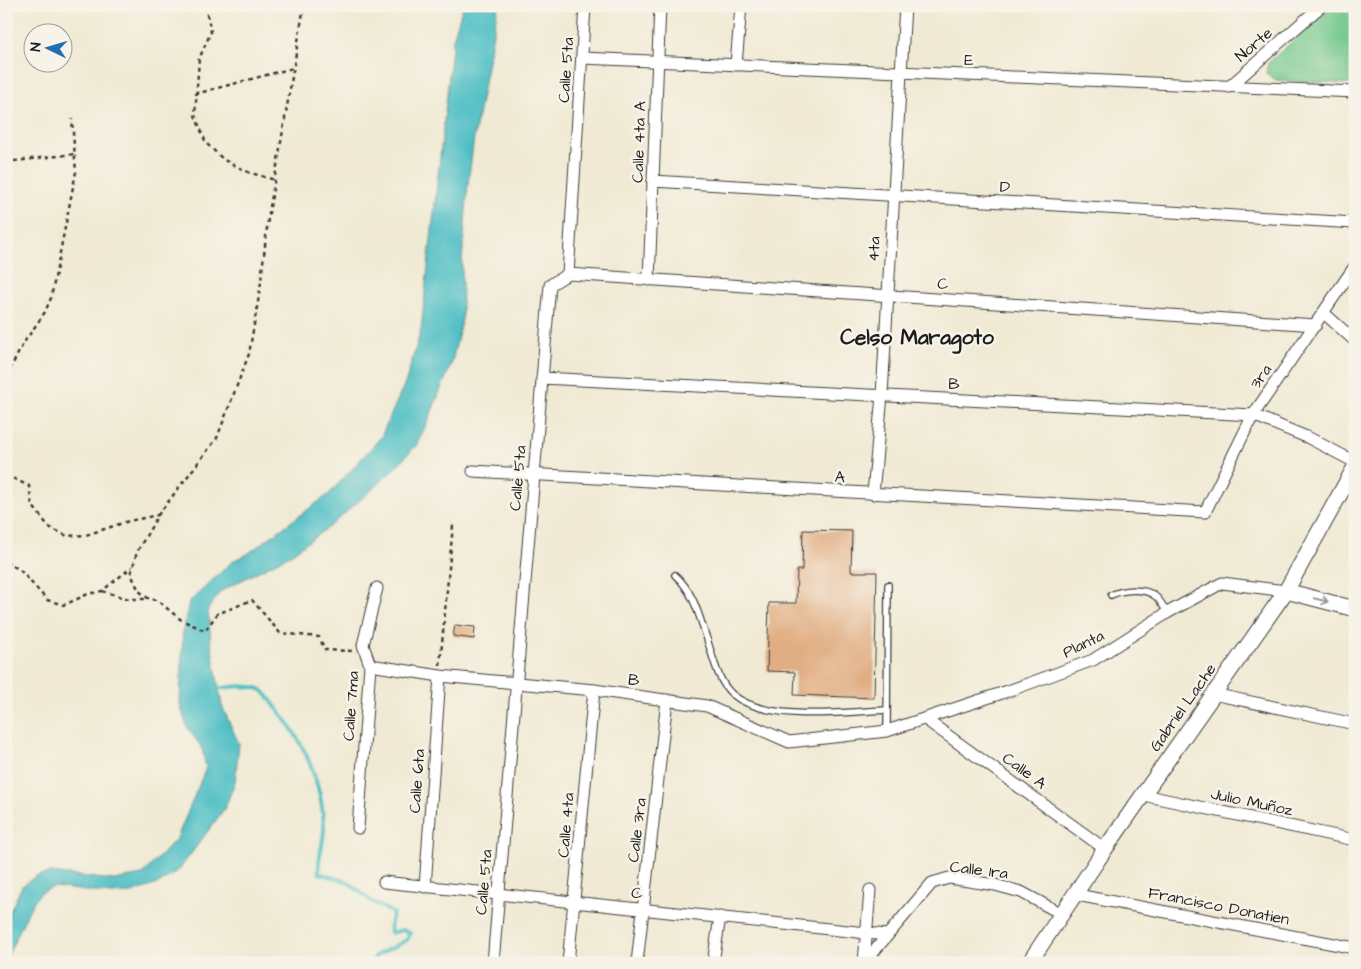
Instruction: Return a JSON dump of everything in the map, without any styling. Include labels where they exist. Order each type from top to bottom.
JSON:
[{"type":"street","name":"Calle 5ta","points":[[493,963],[550,285],[568,274],[585,6]]},
{"type":"street","name":"Calle 4ta A","points":[[649,280],[660,6]]},
{"type":"street","points":[[736,65],[741,6]]},
{"type":"street","name":"4ta","points":[[873,494],[882,396],[905,6]]},
{"type":"street","name":"Norte","points":[[1229,87],[1321,6]]},
{"type":"street","name":"E","points":[[582,58],[1355,92]]},
{"type":"street","name":"D","points":[[653,180],[1355,223]]},
{"type":"street","name":"3ra","points":[[1206,512],[1253,415],[1355,266]]},
{"type":"street","name":"C","points":[[568,274],[1316,325]]},
{"type":"street","points":[[1324,313],[1355,341]]},
{"type":"street","name":"B","points":[[542,378],[1253,415],[1309,438],[1355,462]]},
{"type":"street","name":"Gabriel Lache","points":[[1029,963],[1212,694],[1286,591],[1355,466]]},
{"type":"street","name":"A","points":[[473,471],[1206,512]]},
{"type":"street","name":"Planta","points":[[887,731],[1094,660],[1167,613],[1222,583],[1286,591]]},
{"type":"street","name":"Calle 7ma","points":[[358,828],[370,665],[363,645],[377,588]]},
{"type":"street","points":[[1286,591],[1355,609]]},
{"type":"street","name":"B","points":[[370,665],[440,676],[594,690],[707,706],[789,742],[887,731]]},
{"type":"street","name":"Calle 6ta","points":[[425,887],[440,676]]},
{"type":"street","name":"Calle 4ta","points":[[568,963],[594,690]]},
{"type":"street","points":[[1212,694],[1355,724]]},
{"type":"street","name":"Calle 3ra","points":[[637,963],[667,700]]},
{"type":"street","name":"Calle A","points":[[925,719],[1106,849]]},
{"type":"street","name":"Julio Muñoz","points":[[1143,795],[1355,840]]},
{"type":"street","name":"Calle 1ra","points":[[864,963],[932,883],[949,878],[995,885],[1021,892],[1062,914]]},
{"type":"street","name":"C","points":[[384,882],[886,935]]},
{"type":"street","points":[[864,963],[870,890]]},
{"type":"street","name":"Francisco Donatien","points":[[1077,894],[1355,948]]},
{"type":"street","points":[[713,963],[720,918]]},
{"type":"lane","points":[[675,575],[690,593],[720,676],[732,694],[746,702],[771,710],[799,715],[886,710]]},
{"type":"lane","points":[[887,731],[888,585]]},
{"type":"lane","points":[[1111,595],[1121,591],[1148,592],[1156,596],[1167,613]]},
{"type":"path","points":[[205,6],[211,32],[198,59],[195,115],[206,143],[224,160],[248,172],[275,180]]},
{"type":"path","points":[[149,599],[139,591],[131,574],[137,552],[158,515],[217,438],[249,354],[304,6]]},
{"type":"path","points":[[196,94],[294,68]]},
{"type":"path","points":[[6,377],[23,344],[45,312],[51,298],[76,172],[72,119]]},
{"type":"path","points":[[6,162],[75,154]]},
{"type":"path","points":[[6,475],[29,486],[32,505],[49,527],[68,536],[86,535],[129,521],[158,515]]},
{"type":"path","points":[[440,676],[453,525]]},
{"type":"path","points":[[6,562],[20,570],[47,600],[64,605],[88,594],[102,591],[133,566]]},
{"type":"path","points":[[102,591],[129,599],[157,600],[180,619],[205,631],[217,614],[252,600],[280,633],[319,637],[325,650],[364,651]]},
{"type":"green space","points":[[1333,6],[1355,6],[1355,84],[1276,80],[1266,73],[1268,63]]},
{"type":"water","points":[[463,6],[498,6],[474,138],[468,184],[462,262],[462,320],[452,362],[428,421],[416,446],[382,481],[330,526],[288,556],[221,591],[208,609],[211,643],[222,706],[239,744],[235,782],[225,808],[179,870],[160,883],[132,893],[111,894],[54,887],[40,893],[32,904],[6,959],[6,920],[22,886],[36,876],[50,873],[114,880],[142,875],[177,838],[206,768],[202,748],[187,727],[180,704],[183,630],[189,602],[234,560],[246,555],[329,494],[381,437],[406,381],[421,330],[453,39]]},
{"type":"building","points":[[803,530],[852,531],[851,572],[877,572],[874,698],[794,695],[795,672],[767,671],[769,603],[796,603],[797,570],[802,570]]},
{"type":"building","points":[[455,625],[475,627],[474,639],[453,636]]},
{"type":"waterway","points":[[215,689],[243,686],[260,689],[294,733],[315,776],[322,808],[324,831],[319,873],[348,882],[371,901],[393,913],[390,926],[391,933],[403,930],[410,933],[407,940],[375,956],[374,963]]},
{"type":"district","name":"Celso Maragoto","points":[[917,337]]}]
